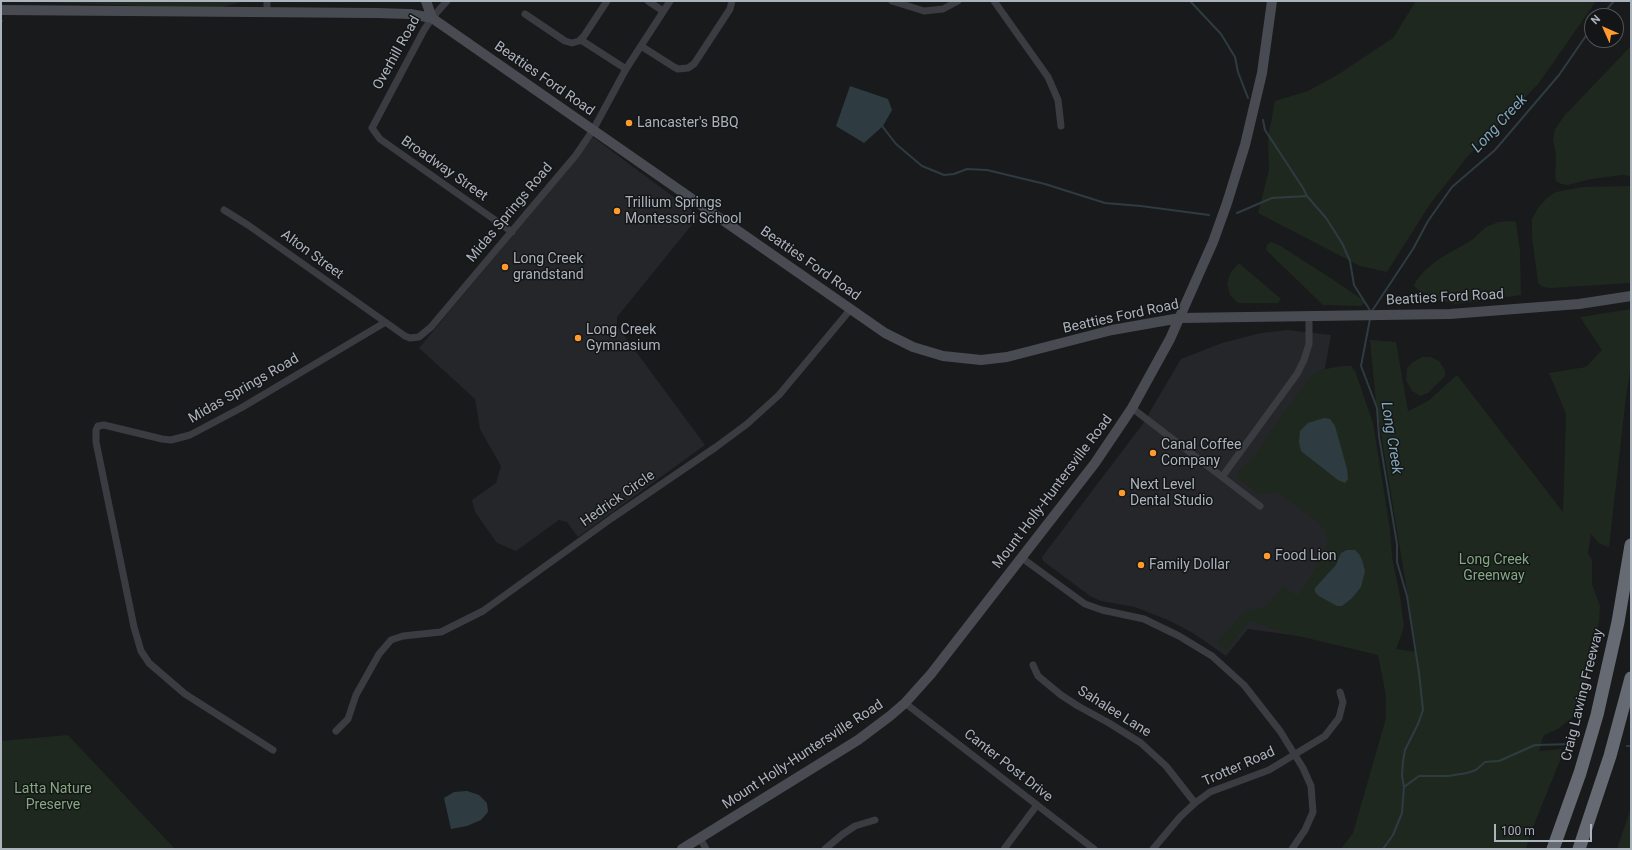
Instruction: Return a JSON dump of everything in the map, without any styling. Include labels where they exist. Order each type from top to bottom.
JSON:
[{"type":"highway","name":"Craig Lawing Freeway","points":[[1553,849],[1580,773],[1596,715],[1618,622],[1631,545]]},
{"type":"highway","points":[[1578,849],[1610,756],[1631,678]]},
{"type":"main road","points":[[426,1],[432,18]]},
{"type":"main road","name":"Mount Holly-Huntersville Road","points":[[682,849],[858,740],[906,703],[1022,558],[1095,463],[1132,408],[1180,318],[1217,229],[1245,145],[1262,73],[1272,1]]},
{"type":"main road","name":"Beatties Ford Road","points":[[1,10],[410,14],[432,18],[885,334],[913,347],[943,356],[981,360],[1015,356],[1112,330],[1180,318],[1450,314],[1579,304],[1631,296]]},
{"type":"street","points":[[267,1],[267,12]]},
{"type":"street","name":"Overhill Road","points":[[374,121],[432,18],[447,1]]},
{"type":"street","points":[[525,14],[565,41],[572,43],[580,40],[607,1]]},
{"type":"street","points":[[648,1],[663,11]]},
{"type":"street","name":"Midas Springs Road","points":[[273,750],[185,694],[149,663],[141,651],[134,627],[96,442],[96,430],[98,426],[104,425],[171,440],[190,435],[240,408],[384,323],[407,338],[415,338],[424,333],[512,232],[576,155],[593,130],[626,69],[670,1]]},
{"type":"street","points":[[641,46],[678,69],[688,68],[698,58],[730,9],[732,1]]},
{"type":"street","points":[[892,1],[924,11],[943,9],[958,1]]},
{"type":"street","points":[[994,1],[1048,76],[1058,100],[1061,126]]},
{"type":"street","points":[[580,40],[626,69]]},
{"type":"street","name":"Broadway Street","points":[[374,121],[372,128],[373,132],[380,139],[512,232]]},
{"type":"street","name":"Alton Street","points":[[224,210],[248,225],[384,323]]},
{"type":"street","name":"Hedrick Circle","points":[[336,731],[348,719],[356,695],[382,649],[391,640],[402,636],[441,632],[482,611],[747,424],[779,395],[850,310]]},
{"type":"street","points":[[1222,477],[1297,374],[1304,360],[1308,344],[1309,315]]},
{"type":"street","points":[[1132,408],[1260,506]]},
{"type":"street","points":[[1022,558],[1085,604],[1093,608],[1144,619],[1179,636],[1212,656],[1229,670],[1256,698],[1308,777],[1311,786],[1314,804],[1310,820],[1292,849]]},
{"type":"street","name":"Sahalee Lane","points":[[1033,665],[1038,676],[1067,698],[1141,743],[1166,766],[1195,803]]},
{"type":"street","name":"Trotter Road","points":[[1153,849],[1180,817],[1210,792],[1269,770],[1325,736],[1336,725],[1342,711],[1343,702],[1340,692]]},
{"type":"street","name":"Canter Post Drive","points":[[906,703],[1094,849]]},
{"type":"street","points":[[1004,849],[1038,805]]},
{"type":"street","points":[[824,849],[849,830],[875,820]]},
{"type":"street","points":[[700,838],[706,849]]},
{"type":"shaded area","points":[[850,86],[888,99],[892,110],[883,126],[864,143],[836,126]]},
{"type":"shaded area","points":[[593,137],[699,216],[617,317],[617,326],[705,445],[578,537],[567,522],[559,520],[516,551],[497,543],[475,512],[472,500],[496,483],[501,466],[480,429],[475,399],[419,348]]},
{"type":"shaded area","points":[[1287,330],[1331,335],[1325,368],[1330,386],[1378,647],[1248,629],[1226,656],[1193,633],[1168,620],[1135,607],[1101,601],[1090,596],[1043,561],[1042,557],[1142,425],[1181,359],[1222,343],[1261,333]]},
{"type":"shaded area","points":[[1324,418],[1330,419],[1335,426],[1347,469],[1348,479],[1345,483],[1338,480],[1301,451],[1299,442],[1300,431],[1308,423]]},
{"type":"shaded area","points":[[1347,550],[1355,550],[1359,554],[1365,571],[1361,587],[1352,598],[1342,606],[1337,606],[1319,596],[1315,592],[1315,588],[1336,565],[1341,553]]},
{"type":"shaded area","points":[[467,791],[479,795],[487,803],[488,812],[481,820],[467,826],[451,829],[444,798],[454,792]]},
{"type":"green space","points":[[245,1],[216,9],[44,2]]},
{"type":"green space","points":[[1416,1],[1596,1],[1591,8],[1584,8],[1584,18],[1539,83],[1468,156],[1430,204],[1387,272],[1360,266],[1258,213],[1269,170],[1268,137],[1275,101],[1308,91],[1339,74],[1393,38]]},
{"type":"green space","points":[[1631,46],[1631,176],[1622,175],[1591,179],[1568,185],[1561,184],[1556,181],[1555,175],[1556,156],[1553,139],[1555,129],[1565,115]]},
{"type":"green space","points":[[1631,186],[1631,283],[1550,288],[1542,287],[1538,283],[1532,236],[1532,219],[1538,208],[1547,198],[1556,192],[1582,187]]},
{"type":"green space","points":[[1498,222],[1516,222],[1520,251],[1521,295],[1456,304],[1438,300],[1420,291],[1414,286],[1425,270],[1439,259],[1472,240],[1486,227]]},
{"type":"green space","points":[[1271,242],[1279,245],[1366,302],[1361,306],[1323,305],[1266,250],[1267,245]]},
{"type":"green space","points":[[1239,263],[1281,299],[1278,303],[1238,303],[1230,295],[1227,283],[1231,272]]},
{"type":"green space","name":"Long Creek Greenway","points":[[1631,309],[1631,366],[1626,397],[1609,547],[1600,544],[1591,534],[1588,553],[1592,560],[1592,584],[1600,606],[1592,666],[1582,699],[1573,717],[1558,729],[1544,735],[1539,751],[1561,749],[1563,753],[1531,832],[1526,849],[1341,849],[1353,833],[1386,718],[1386,696],[1378,655],[1282,632],[1252,621],[1249,622],[1228,649],[1224,650],[1217,643],[1240,616],[1251,609],[1266,607],[1283,586],[1297,596],[1306,585],[1327,544],[1324,529],[1318,522],[1278,493],[1273,492],[1260,495],[1240,480],[1237,476],[1239,471],[1250,462],[1283,413],[1313,374],[1321,370],[1341,366],[1351,366],[1355,371],[1373,423],[1390,529],[1392,557],[1400,596],[1404,627],[1396,649],[1417,652],[1376,403],[1370,340],[1396,342],[1408,411],[1428,401],[1457,375],[1563,512],[1566,414],[1549,373],[1586,367],[1602,350],[1580,317]]},
{"type":"green space","points":[[1422,357],[1431,357],[1439,361],[1445,370],[1445,376],[1428,393],[1420,396],[1412,391],[1406,380],[1407,368],[1413,362]]},
{"type":"green space","name":"Latta Nature Preserve","points":[[68,735],[175,849],[1,849],[1,741]]},
{"type":"green space","points":[[1631,808],[1631,849],[1617,849]]},
{"type":"waterway","points":[[1190,1],[1221,34],[1235,57],[1238,72],[1248,98]]},
{"type":"waterway","name":"Long Creek","points":[[1608,8],[1614,1]]},
{"type":"waterway","name":"Long Creek","points":[[1372,311],[1413,249],[1428,221],[1452,187],[1495,150],[1559,75],[1584,39]]},
{"type":"waterway","points":[[1263,120],[1265,130],[1307,196],[1326,218],[1342,243],[1350,261],[1354,285],[1371,312]]},
{"type":"waterway","points":[[882,126],[896,144],[922,166],[944,175],[954,174],[967,169],[987,170],[1045,184],[1105,203],[1209,215]]},
{"type":"waterway","points":[[1237,213],[1272,198],[1307,196]]},
{"type":"waterway","name":"Long Creek","points":[[1370,319],[1361,366],[1377,408],[1379,436],[1397,544],[1397,562],[1407,596],[1423,710],[1405,750],[1402,776],[1404,787],[1402,813],[1393,835],[1383,849]]},
{"type":"waterway","points":[[1404,787],[1419,776],[1448,776],[1467,773],[1476,770],[1485,762],[1499,761],[1535,745],[1575,744]]},
{"type":"place","name":"Lancaster's BBQ","points":[[629,123]]},
{"type":"place","name":"Trillium Springs Montessori School","points":[[617,211]]},
{"type":"place","name":"Long Creek grandstand","points":[[505,267]]},
{"type":"place","name":"Long Creek Gymnasium","points":[[578,338]]},
{"type":"place","name":"Canal Coffee Company","points":[[1153,453]]},
{"type":"place","name":"Next Level Dental Studio","points":[[1122,493]]},
{"type":"place","name":"Food Lion","points":[[1267,556]]},
{"type":"place","name":"Family Dollar","points":[[1141,565]]}]
